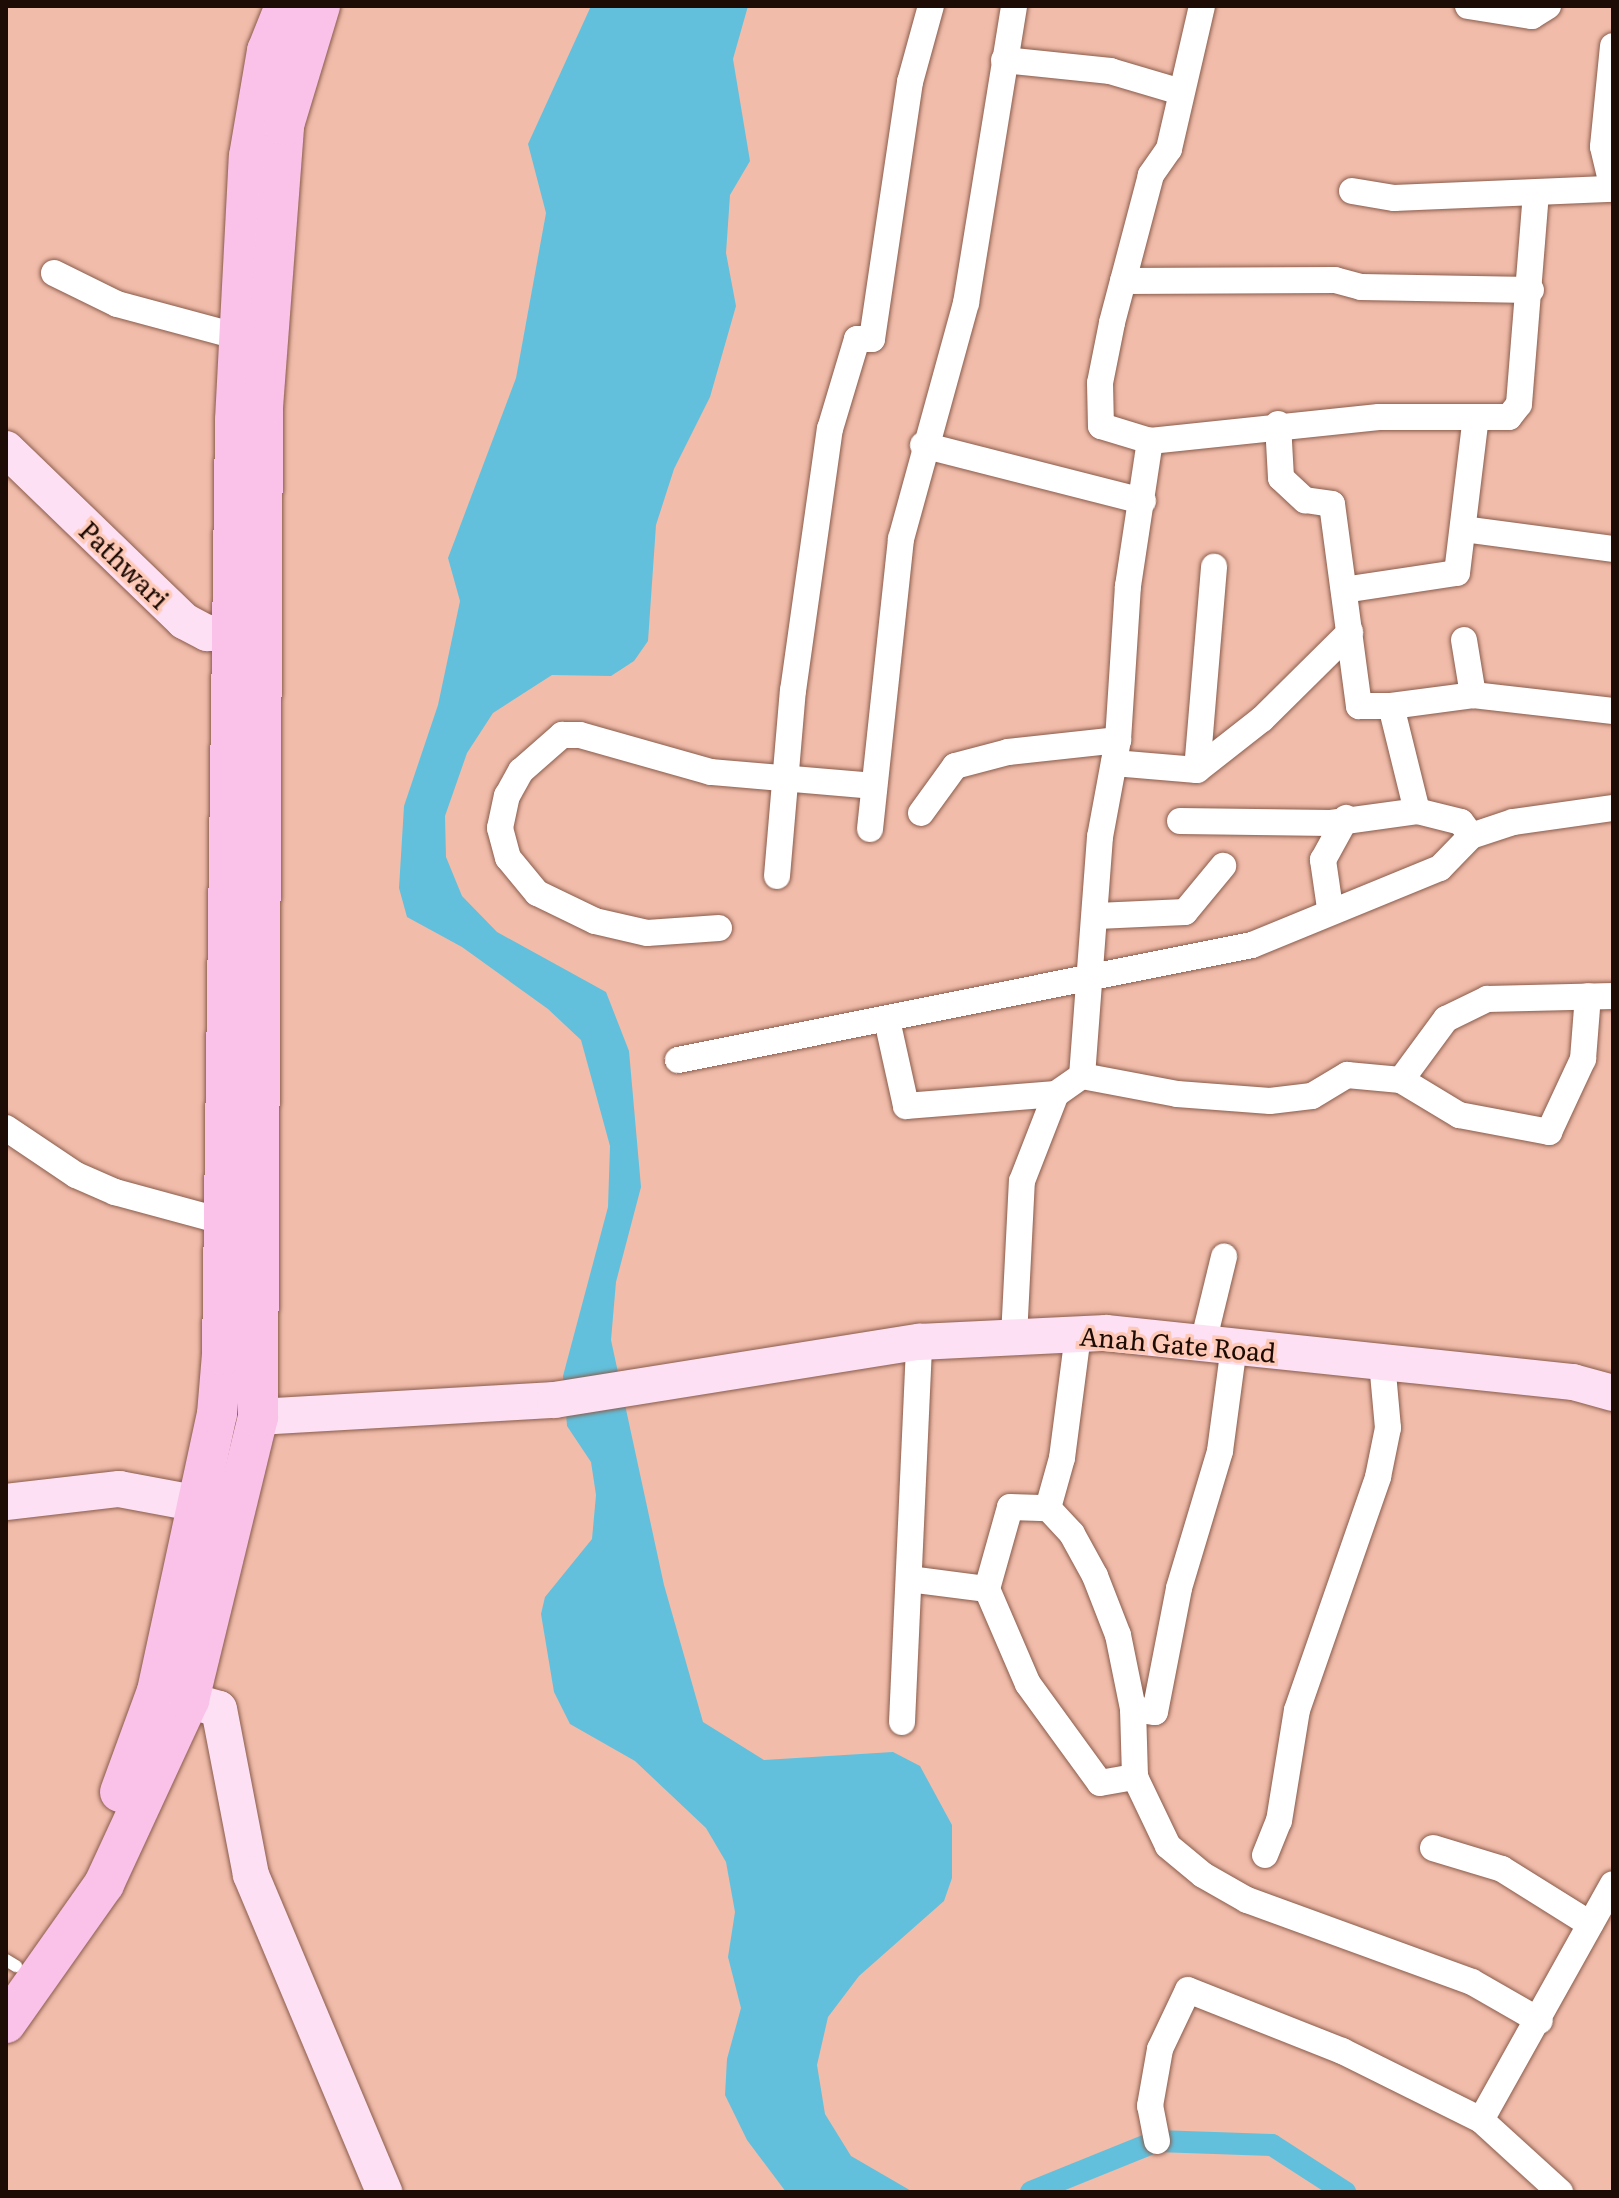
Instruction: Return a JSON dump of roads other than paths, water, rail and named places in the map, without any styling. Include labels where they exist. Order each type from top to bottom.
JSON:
[{"type":"main road","points":[[6,2023],[104,1884],[173,1695],[227,1458],[259,1411],[241,1226],[249,632],[239,337],[249,156],[267,51],[285,6]]},
{"type":"main road","points":[[249,632],[276,187],[295,74],[320,6]]},
{"type":"main road","points":[[227,1458],[217,1402],[241,1226]]},
{"type":"main road","points":[[217,1402],[222,1389],[241,1382],[257,1392],[259,1411]]},
{"type":"main road","points":[[9,1968],[78,1878],[130,1770],[173,1695]]},
{"type":"street","points":[[777,876],[783,780],[830,429],[857,339],[872,339],[910,82],[931,6]]},
{"type":"street","points":[[870,829],[901,539],[923,445],[948,382],[966,303],[1014,6]]},
{"type":"street","points":[[1202,6],[1169,149],[1151,175],[1123,281],[1100,383],[1101,426],[1150,441],[1278,424],[1509,417],[1519,404],[1531,290],[1536,193]]},
{"type":"street","points":[[1468,6],[1532,16],[1548,6]]},
{"type":"street","points":[[1352,191],[1394,198],[1613,189],[1603,147],[1613,46]]},
{"type":"street","points":[[1004,60],[1110,71],[1181,92]]},
{"type":"street","points":[[54,273],[117,304],[239,337]]},
{"type":"street","points":[[1123,281],[1335,280],[1361,287],[1531,290]]},
{"type":"street","points":[[1344,590],[1457,573],[1476,417]]},
{"type":"street","points":[[1278,424],[1281,478],[1305,500],[1332,504],[1359,706],[1391,706],[1473,695],[1613,711]]},
{"type":"street","points":[[1082,1076],[1094,974],[1100,837],[1116,752],[1128,586],[1150,441]]},
{"type":"street","points":[[923,445],[1143,501]]},
{"type":"street","name":"Pathwari","points":[[6,449],[184,621],[207,633],[249,632]]},
{"type":"street","points":[[1464,529],[1613,549]]},
{"type":"street","points":[[1197,770],[1214,567]]},
{"type":"street","points":[[1197,770],[1262,719],[1350,632]]},
{"type":"street","points":[[1464,640],[1473,695]]},
{"type":"street","points":[[1391,706],[1417,811]]},
{"type":"street","points":[[719,928],[647,933],[595,921],[537,893],[508,858],[500,828],[507,796],[521,771],[562,735],[711,772],[873,786]]},
{"type":"street","points":[[921,813],[955,766],[1008,752],[1116,752],[1197,770]]},
{"type":"street","points":[[678,1060],[887,1020],[1094,974],[1252,945],[1330,908],[1440,868],[1471,836],[1513,822],[1613,808]]},
{"type":"street","points":[[1180,821],[1346,818],[1417,811],[1461,822],[1471,836]]},
{"type":"street","points":[[1330,908],[1323,860],[1346,818]]},
{"type":"street","points":[[1097,916],[1185,912],[1223,866]]},
{"type":"street","points":[[887,1020],[906,1106],[1056,1094],[1082,1076],[1177,1094],[1270,1101],[1312,1096],[1347,1075],[1401,1080],[1459,1115],[1549,1132],[1583,1059],[1600,996],[1487,999],[1446,1019],[1401,1080]]},
{"type":"street","points":[[1014,1337],[1022,1181],[1056,1094]]},
{"type":"street","points":[[6,1128],[102,1187],[241,1226]]},
{"type":"street","points":[[1133,1709],[1155,1712],[1179,1588],[1220,1451],[1218,1345],[1224,1257]]},
{"type":"street","points":[[1048,1508],[1062,1458],[1078,1334]]},
{"type":"street","name":"Anah Gate Road","points":[[259,1411],[555,1400],[649,1388],[919,1342],[1078,1334],[1218,1345],[1573,1382],[1613,1393]]},
{"type":"street","points":[[902,1722],[919,1342]]},
{"type":"street","points":[[1265,1855],[1279,1821],[1297,1710],[1378,1477],[1388,1428],[1382,1362]]},
{"type":"street","points":[[6,1502],[119,1489],[215,1507]]},
{"type":"street","points":[[1135,1777],[1100,1783],[1028,1684],[987,1589],[1010,1507],[1048,1508],[1072,1534],[1095,1576],[1118,1635],[1133,1709],[1135,1777],[1168,1846],[1203,1875],[1282,1915],[1472,1982],[1540,2021]]},
{"type":"street","points":[[909,1579],[987,1589]]},
{"type":"street","points":[[173,1695],[219,1709],[251,1875],[384,2192]]},
{"type":"street","points":[[1433,1848],[1502,1869],[1590,1924]]},
{"type":"street","points":[[1481,2120],[1540,2021],[1613,1884]]},
{"type":"street","points":[[1157,2141],[1150,2106],[1160,2049],[1188,1990],[1342,2051],[1481,2120],[1560,2192]]},
{"type":"water","points":[[591,6],[748,6],[733,59],[750,161],[730,195],[726,253],[736,306],[710,397],[674,469],[656,525],[648,641],[634,661],[611,676],[552,675],[493,713],[467,753],[445,816],[446,857],[462,896],[497,932],[606,992],[629,1051],[641,1187],[616,1282],[611,1340],[664,1585],[703,1722],[764,1760],[893,1752],[920,1766],[952,1825],[952,1878],[944,1901],[859,1976],[828,2017],[817,2065],[825,2114],[851,2156],[913,2192],[786,2192],[747,2140],[725,2095],[727,2059],[741,2008],[728,1957],[735,1912],[726,1862],[706,1828],[635,1761],[570,1724],[554,1692],[541,1614],[545,1597],[592,1539],[596,1495],[591,1462],[567,1426],[563,1376],[608,1207],[610,1146],[581,1040],[548,1009],[462,947],[407,917],[399,888],[404,806],[438,705],[460,601],[448,558],[516,378],[546,213],[528,144]]},
{"type":"waterway","points":[[1031,2192],[1157,2141],[1272,2145],[1345,2192]]}]
